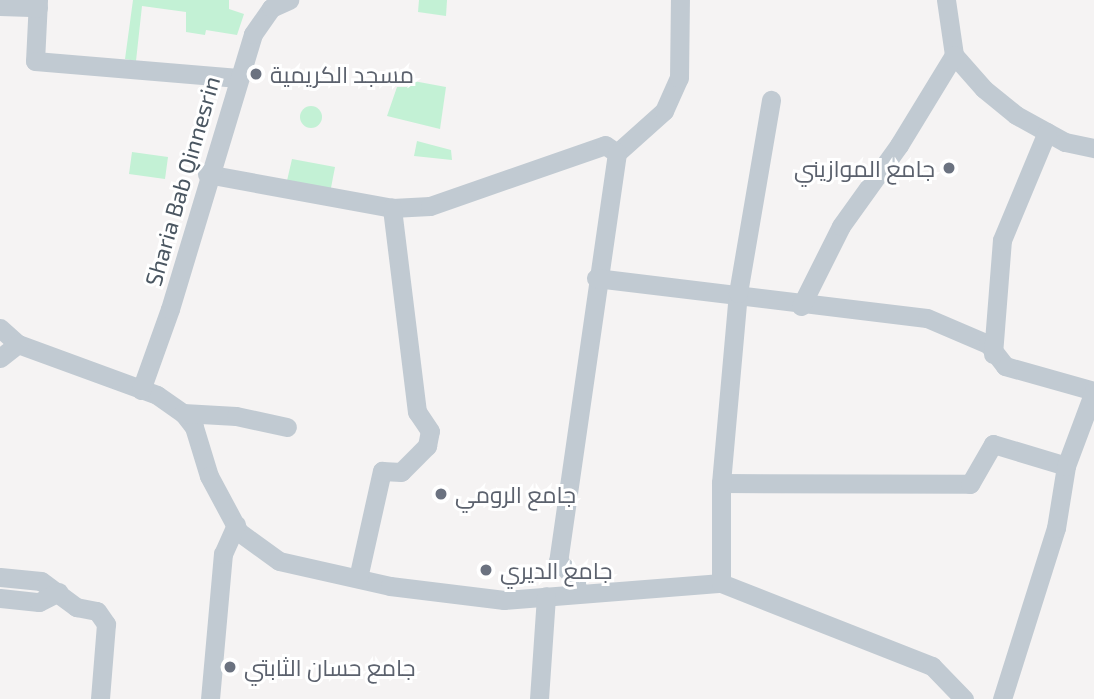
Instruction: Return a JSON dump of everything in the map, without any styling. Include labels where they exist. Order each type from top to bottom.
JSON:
[{"type":"street","name":"Sharia Bab Qinnesrin","points":[[141,390],[170,309],[207,174],[253,34],[271,8],[289,0]]},
{"type":"street","points":[[577,593],[576,579],[558,561],[596,278],[617,153],[664,111],[679,78],[680,0]]},
{"type":"street","points":[[946,0],[954,55],[984,89],[1065,142],[1094,148]]},
{"type":"street","points":[[0,6],[38,3],[35,61],[237,78]]},
{"type":"street","points":[[801,306],[841,226],[899,145],[954,55]]},
{"type":"street","points":[[721,583],[721,483],[738,293],[771,100]]},
{"type":"street","points":[[993,354],[1002,240],[1047,132]]},
{"type":"street","points":[[207,174],[392,208],[430,206],[605,145],[617,153]]},
{"type":"street","points":[[358,578],[382,471],[401,472],[427,446],[430,431],[417,412],[392,208]]},
{"type":"street","points":[[596,278],[738,293],[801,306],[927,318],[988,344],[993,354],[1005,366],[1094,391],[1088,416],[1066,466],[1056,528],[1002,699]]},
{"type":"street","points":[[0,328],[18,344],[141,390],[183,412],[236,416],[287,426]]},
{"type":"street","points":[[0,358],[18,344]]},
{"type":"street","points":[[183,412],[194,426],[209,476],[239,532],[279,561],[358,578],[504,600],[721,583],[932,666],[964,699]]},
{"type":"street","points":[[721,483],[970,484],[993,444],[1066,466]]},
{"type":"street","points":[[210,699],[223,554],[236,525]]},
{"type":"street","points":[[0,577],[41,580],[76,607],[97,611],[106,624],[100,699]]},
{"type":"street","points":[[0,598],[39,602],[59,592]]},
{"type":"street","points":[[539,699],[546,596]]},
{"type":"green space","points":[[133,0],[229,0],[229,9],[244,14],[237,35],[206,30],[205,35],[186,32],[186,12],[142,6],[136,61],[125,59]]},
{"type":"green space","points":[[419,0],[447,0],[446,16],[418,12]]},
{"type":"green space","points":[[408,80],[446,87],[440,129],[387,116],[397,87],[407,87]]},
{"type":"green space","points":[[311,106],[319,109],[322,117],[319,125],[311,128],[303,125],[300,117],[303,109]]},
{"type":"green space","points":[[417,141],[451,150],[452,160],[414,156]]},
{"type":"green space","points":[[132,152],[168,157],[165,179],[129,174]]},
{"type":"green space","points":[[292,159],[335,167],[330,193],[286,185]]},
{"type":"place","name":"مسجد الكريمية","points":[[256,74]]},
{"type":"place","name":"جامع الموازيني","points":[[949,168]]},
{"type":"place","name":"جامع الرومي","points":[[441,494]]},
{"type":"place","name":"جامع الديري","points":[[486,570]]},
{"type":"place","name":"جامع حسان الثابتي","points":[[230,667]]}]
